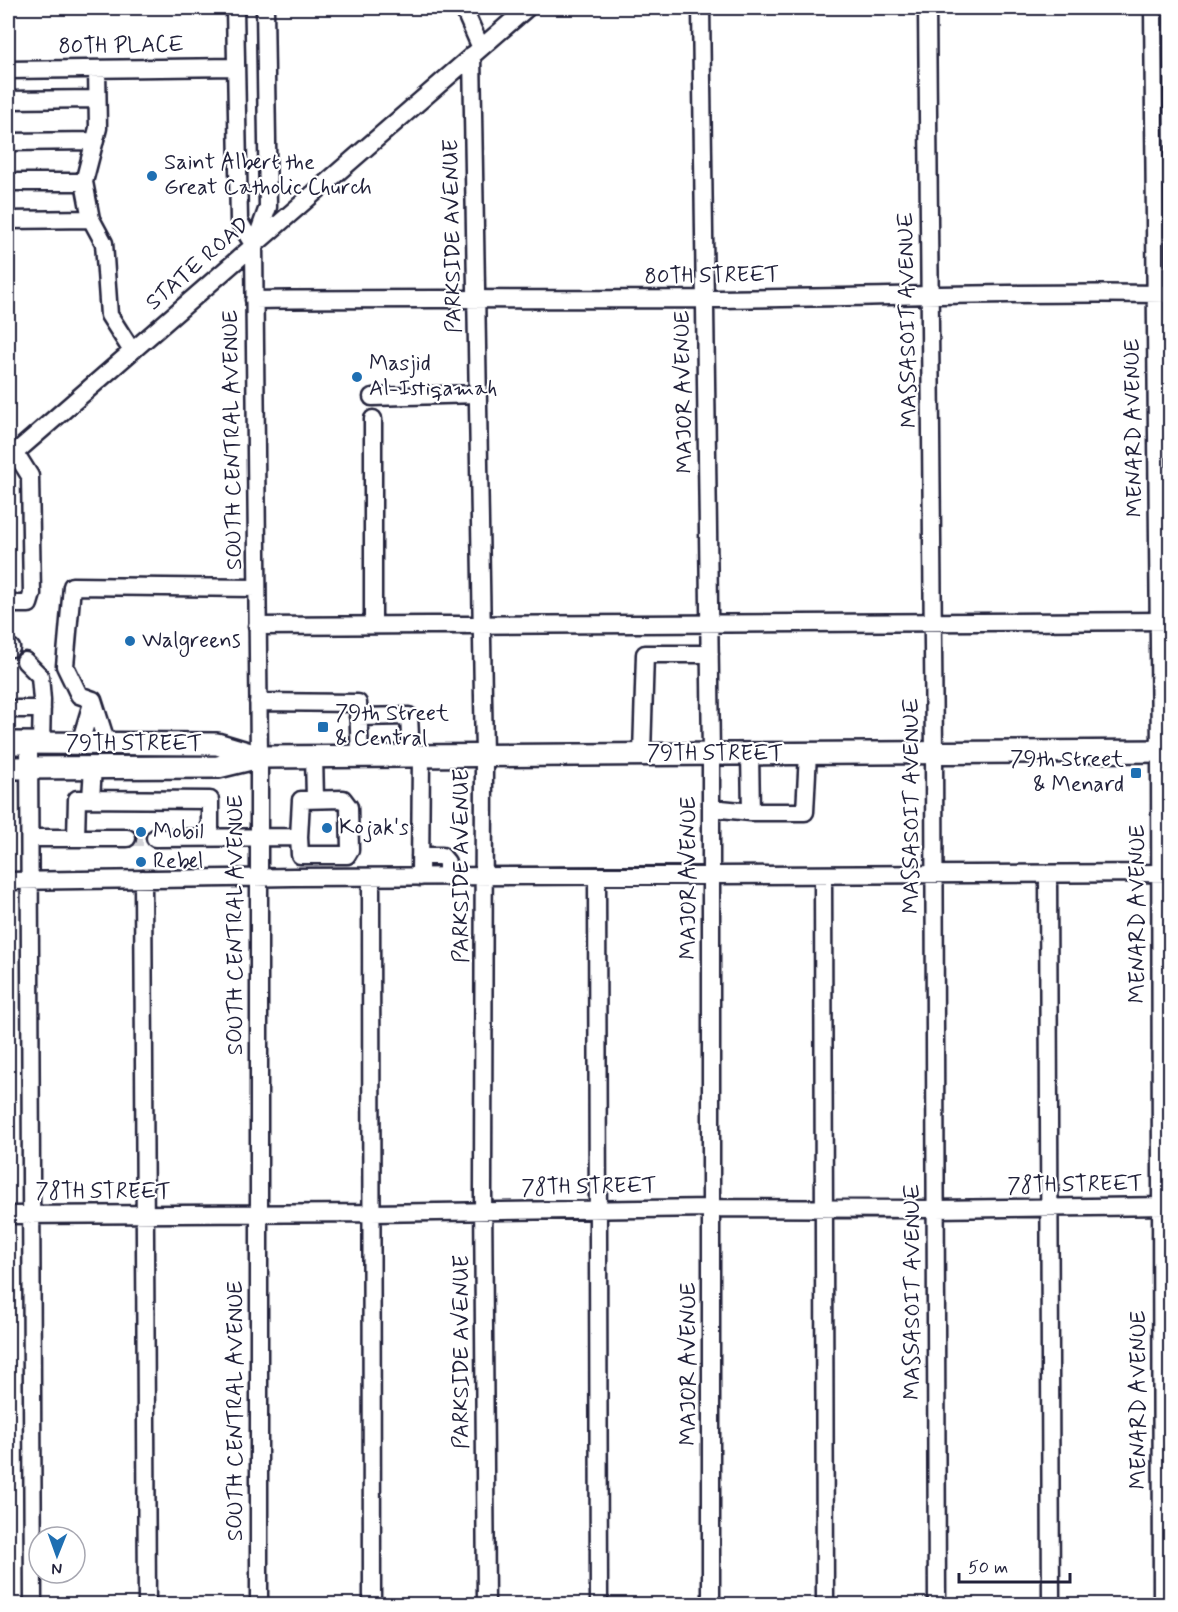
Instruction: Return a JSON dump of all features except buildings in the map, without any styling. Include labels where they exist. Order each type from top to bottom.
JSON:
[{"type":"main road","name":"79TH STREET","points":[[8,743],[217,744],[259,756]]},
{"type":"main road","name":"79TH STREET","points":[[8,768],[218,767],[259,756],[1165,751]]},
{"type":"street","points":[[235,8],[239,221],[254,246]]},
{"type":"street","name":"SOUTH CENTRAL AVENUE","points":[[259,1605],[259,756],[254,246],[267,207],[265,8]]},
{"type":"street","points":[[466,8],[476,51]]},
{"type":"street","name":"STATE ROAD","points":[[11,452],[254,246],[526,8]]},
{"type":"street","name":"MAJOR AVENUE","points":[[701,8],[711,754],[711,1605]]},
{"type":"street","name":"MASSASOIT AVENUE","points":[[927,8],[935,874],[937,1605]]},
{"type":"street","name":"MENARD AVENUE","points":[[1152,8],[1163,293],[1166,1207],[1162,1605]]},
{"type":"street","name":"PARKSIDE AVENUE","points":[[476,51],[476,298],[484,755],[486,1605]]},
{"type":"street","name":"80TH PLACE","points":[[8,70],[236,67]]},
{"type":"street","points":[[97,69],[98,128],[84,182],[90,219],[104,243],[110,315],[132,351]]},
{"type":"street","points":[[8,100],[97,99]]},
{"type":"street","points":[[8,142],[95,141]]},
{"type":"street","points":[[8,182],[84,182]]},
{"type":"street","points":[[8,220],[90,219]]},
{"type":"street","name":"80TH STREET","points":[[254,300],[705,299],[1163,293]]},
{"type":"street","points":[[372,396],[478,394]]},
{"type":"street","points":[[373,419],[373,625]]},
{"type":"street","points":[[8,604],[28,604],[32,594],[30,476],[11,452]]},
{"type":"street","points":[[93,700],[79,695],[65,666],[72,586],[257,588]]},
{"type":"street","points":[[257,626],[1164,621]]},
{"type":"street","points":[[642,754],[645,654],[710,654]]},
{"type":"street","points":[[25,661],[40,676],[42,709],[29,768],[33,1605]]},
{"type":"street","points":[[80,743],[93,700]]},
{"type":"street","points":[[93,700],[107,744]]},
{"type":"street","points":[[258,702],[358,703],[360,756]]},
{"type":"street","points":[[8,709],[42,709]]},
{"type":"street","points":[[358,717],[409,716],[416,756],[420,877]]},
{"type":"street","points":[[750,753],[751,812]]},
{"type":"street","points":[[711,808],[751,812],[805,812],[808,753]]},
{"type":"street","points":[[314,756],[315,799]]},
{"type":"street","points":[[91,799],[93,767]]},
{"type":"street","points":[[76,838],[77,799],[91,799],[210,800],[210,838]]},
{"type":"street","points":[[343,799],[349,807],[350,850],[347,855],[300,855],[299,837],[301,800],[343,799]]},
{"type":"street","points":[[155,838],[299,837]]},
{"type":"street","points":[[30,838],[127,838]]},
{"type":"street","points":[[420,856],[442,856],[447,862],[447,877]]},
{"type":"street","points":[[8,881],[1165,873]]},
{"type":"street","points":[[1048,874],[1051,1605]]},
{"type":"street","points":[[823,875],[825,1605]]},
{"type":"street","points":[[597,876],[599,1605]]},
{"type":"street","points":[[371,877],[372,1605]]},
{"type":"street","points":[[143,879],[147,1605]]},
{"type":"street","name":"78TH STREET","points":[[8,1215],[712,1208],[1166,1207]]},
{"type":"tunnel","points":[[127,838],[155,838]]},
{"type":"place","name":"Saint Albert the Great Catholic Church","points":[[152,176]]},
{"type":"place","name":"Masjid Al-Istiqamah","points":[[357,377]]},
{"type":"place","name":"Walgreens","points":[[130,641]]},
{"type":"place","name":"79th Street & Central","points":[[323,727]]},
{"type":"place","name":"79th Street & Menard","points":[[1136,773]]},
{"type":"place","name":"Kojak's","points":[[327,828]]},
{"type":"place","name":"Mobil","points":[[141,832]]},
{"type":"place","name":"Rebel","points":[[141,862]]}]
